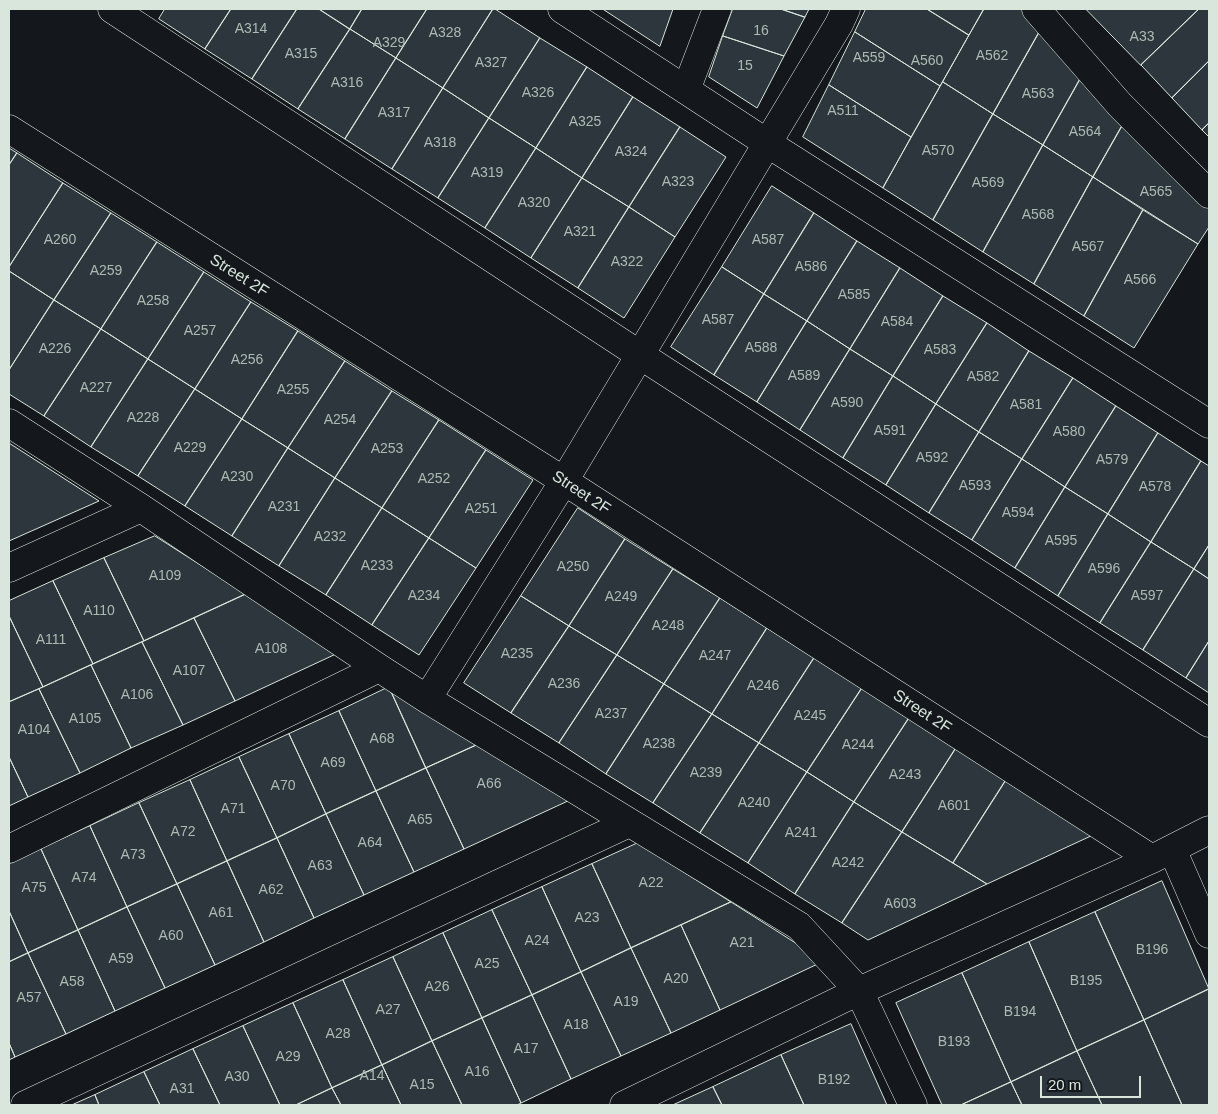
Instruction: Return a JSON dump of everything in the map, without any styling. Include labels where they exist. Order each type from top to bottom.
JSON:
[{"type":"street","points":[[562,9],[767,144],[1209,424]]},
{"type":"street","points":[[686,90],[717,9]]},
{"type":"street","points":[[428,699],[564,482],[840,24],[846,9]]},
{"type":"street","points":[[1036,9],[1120,105],[1209,194]]},
{"type":"street","points":[[127,13],[640,355],[1209,723]]},
{"type":"street","name":"Street 2F","points":[[9,129],[564,482],[1162,854]]},
{"type":"street","points":[[9,422],[379,668],[629,823],[800,926],[859,991],[913,1105]]},
{"type":"street","points":[[9,568],[141,508]]},
{"type":"street","points":[[9,849],[379,668]]},
{"type":"street","points":[[25,1105],[629,823]]},
{"type":"street","points":[[624,1105],[859,991],[1162,854],[1209,830]]},
{"type":"street","points":[[1162,854],[1209,934]]},
{"type":"building","points":[[165,9],[231,9],[205,49],[159,19]]},
{"type":"building","points":[[231,9],[297,9],[252,79],[205,49]]},
{"type":"building","points":[[297,9],[319,9],[350,29],[298,109],[252,79]]},
{"type":"building","points":[[319,9],[362,9],[350,29]]},
{"type":"building","points":[[362,9],[427,9],[396,58],[350,29]]},
{"type":"building","points":[[427,9],[493,9],[443,88],[396,58]]},
{"type":"building","points":[[493,9],[540,38],[489,118],[443,88]]},
{"type":"building","points":[[603,9],[673,9],[660,46]]},
{"type":"building","points":[[733,9],[781,9],[805,17],[784,56],[723,36]]},
{"type":"building","points":[[781,9],[809,9],[805,17]]},
{"type":"building","points":[[866,9],[927,9],[969,35],[940,86],[855,32]]},
{"type":"building","points":[[927,9],[984,9],[969,35]]},
{"type":"building","points":[[984,9],[1021,9],[1041,29],[993,114],[943,82]]},
{"type":"building","points":[[1086,9],[1199,9],[1141,65]]},
{"type":"building","points":[[1199,9],[1209,9],[1209,61],[1172,98],[1141,65]]},
{"type":"building","points":[[350,29],[396,58],[345,139],[298,109]]},
{"type":"building","points":[[1041,29],[1083,74],[1043,145],[993,114]]},
{"type":"building","points":[[855,32],[940,86],[911,137],[829,85]]},
{"type":"building","points":[[723,36],[784,56],[757,108],[709,77]]},
{"type":"building","points":[[540,38],[587,67],[536,148],[489,118]]},
{"type":"building","points":[[396,58],[443,88],[392,169],[345,139]]},
{"type":"building","points":[[1209,61],[1209,123],[1202,130],[1172,98]]},
{"type":"building","points":[[587,67],[633,97],[582,178],[536,148]]},
{"type":"building","points":[[1083,74],[1126,119],[1093,177],[1043,145]]},
{"type":"building","points":[[943,82],[993,114],[933,220],[883,188]]},
{"type":"building","points":[[829,85],[911,137],[883,188],[803,137]]},
{"type":"building","points":[[443,88],[489,118],[438,198],[392,169]]},
{"type":"building","points":[[633,97],[680,127],[629,207],[582,178]]},
{"type":"building","points":[[993,114],[1043,145],[983,252],[933,220]]},
{"type":"building","points":[[489,118],[536,148],[485,228],[438,198]]},
{"type":"building","points":[[1126,119],[1209,206],[1209,227],[1198,244],[1093,177]]},
{"type":"building","points":[[1209,123],[1209,137],[1202,130]]},
{"type":"building","points":[[680,127],[726,157],[675,237],[629,207]]},
{"type":"building","points":[[1043,145],[1093,177],[1034,284],[983,252]]},
{"type":"building","points":[[9,148],[17,153],[9,165]]},
{"type":"building","points":[[536,148],[582,178],[531,258],[485,228]]},
{"type":"building","points":[[17,153],[63,183],[9,267],[9,165]]},
{"type":"building","points":[[1093,177],[1143,210],[1084,316],[1034,284]]},
{"type":"building","points":[[582,178],[629,207],[578,288],[531,258]]},
{"type":"building","points":[[63,183],[111,213],[54,300],[9,271],[9,267]]},
{"type":"building","points":[[772,186],[814,213],[764,294],[722,267]]},
{"type":"building","points":[[629,207],[675,237],[624,318],[578,288]]},
{"type":"building","points":[[1143,210],[1198,244],[1134,348],[1084,316]]},
{"type":"building","points":[[111,213],[157,242],[101,329],[54,300]]},
{"type":"building","points":[[814,213],[857,241],[807,321],[764,294]]},
{"type":"building","points":[[857,241],[900,268],[850,349],[807,321]]},
{"type":"building","points":[[157,242],[204,272],[148,359],[101,329]]},
{"type":"building","points":[[722,267],[764,294],[714,375],[671,347]]},
{"type":"building","points":[[900,268],[943,296],[893,376],[850,349]]},
{"type":"building","points":[[9,271],[54,300],[9,370]]},
{"type":"building","points":[[204,272],[251,302],[195,389],[148,359]]},
{"type":"building","points":[[764,294],[807,321],[757,402],[714,375]]},
{"type":"building","points":[[943,296],[987,323],[936,404],[893,376]]},
{"type":"building","points":[[54,300],[101,329],[44,416],[9,394],[9,370]]},
{"type":"building","points":[[251,302],[298,331],[242,419],[195,389]]},
{"type":"building","points":[[807,321],[850,349],[800,430],[757,402]]},
{"type":"building","points":[[987,323],[1029,351],[979,432],[936,404]]},
{"type":"building","points":[[101,329],[148,359],[91,447],[44,416]]},
{"type":"building","points":[[298,331],[345,361],[288,448],[242,419]]},
{"type":"building","points":[[850,349],[893,376],[843,458],[800,430]]},
{"type":"building","points":[[1029,351],[1073,378],[1022,459],[979,432]]},
{"type":"building","points":[[148,359],[195,389],[138,476],[91,447]]},
{"type":"building","points":[[345,361],[392,391],[335,478],[288,448]]},
{"type":"building","points":[[893,376],[936,404],[886,485],[843,458]]},
{"type":"building","points":[[1073,378],[1116,406],[1065,487],[1022,459]]},
{"type":"building","points":[[195,389],[242,419],[185,506],[138,476]]},
{"type":"building","points":[[392,391],[439,420],[382,508],[335,478]]},
{"type":"building","points":[[936,404],[979,432],[929,513],[886,485]]},
{"type":"building","points":[[1116,406],[1158,433],[1108,514],[1065,487]]},
{"type":"building","points":[[242,419],[288,448],[232,536],[185,506]]},
{"type":"building","points":[[439,420],[486,450],[429,538],[382,508]]},
{"type":"building","points":[[979,432],[1022,459],[972,540],[929,513]]},
{"type":"building","points":[[1158,433],[1201,461],[1151,542],[1108,514]]},
{"type":"building","points":[[9,443],[99,501],[9,541]]},
{"type":"building","points":[[288,448],[335,478],[279,566],[232,536]]},
{"type":"building","points":[[486,450],[533,480],[476,568],[429,538]]},
{"type":"building","points":[[1022,459],[1065,487],[1015,568],[972,540]]},
{"type":"building","points":[[1201,461],[1209,466],[1209,545],[1194,569],[1151,542]]},
{"type":"building","points":[[335,478],[382,508],[326,595],[279,566]]},
{"type":"building","points":[[1065,487],[1108,514],[1058,596],[1015,568]]},
{"type":"building","points":[[382,508],[429,538],[372,625],[326,595]]},
{"type":"building","points":[[578,508],[625,539],[569,626],[521,596]]},
{"type":"building","points":[[1108,514],[1151,542],[1100,623],[1058,596]]},
{"type":"building","points":[[155,536],[246,594],[144,641],[104,558]]},
{"type":"building","points":[[429,538],[476,568],[419,655],[372,625]]},
{"type":"building","points":[[625,539],[673,569],[617,655],[569,626]]},
{"type":"building","points":[[1151,542],[1194,569],[1143,650],[1100,623]]},
{"type":"building","points":[[1209,545],[1209,579],[1194,569]]},
{"type":"building","points":[[104,558],[144,641],[93,664],[53,581]]},
{"type":"building","points":[[673,569],[720,598],[664,684],[617,655]]},
{"type":"building","points":[[1194,569],[1209,579],[1209,641],[1186,678],[1143,650]]},
{"type":"building","points":[[53,581],[93,664],[43,687],[9,616],[9,601]]},
{"type":"building","points":[[246,594],[338,653],[235,701],[194,618]]},
{"type":"building","points":[[521,596],[569,626],[511,713],[464,683]]},
{"type":"building","points":[[720,598],[767,628],[712,714],[664,684]]},
{"type":"building","points":[[9,616],[43,687],[9,702]]},
{"type":"building","points":[[194,618],[235,701],[183,725],[142,642]]},
{"type":"building","points":[[569,626],[617,655],[559,743],[511,713]]},
{"type":"building","points":[[767,628],[814,658],[759,743],[712,714]]},
{"type":"building","points":[[1209,641],[1209,693],[1186,678]]},
{"type":"building","points":[[142,642],[183,725],[131,748],[91,665]]},
{"type":"building","points":[[617,655],[664,684],[606,774],[559,743]]},
{"type":"building","points":[[814,658],[862,688],[807,772],[759,743]]},
{"type":"building","points":[[91,665],[131,748],[80,773],[39,689]]},
{"type":"building","points":[[664,684],[712,714],[653,803],[606,774]]},
{"type":"building","points":[[389,687],[481,743],[426,768]]},
{"type":"building","points":[[389,687],[426,768],[376,791],[339,711]]},
{"type":"building","points":[[862,688],[909,718],[854,802],[807,772]]},
{"type":"building","points":[[39,689],[80,773],[28,797],[9,757],[9,702]]},
{"type":"building","points":[[339,711],[376,791],[326,814],[289,734]]},
{"type":"building","points":[[712,714],[759,743],[700,833],[653,803]]},
{"type":"building","points":[[909,718],[956,748],[902,832],[854,802]]},
{"type":"building","points":[[289,734],[326,814],[277,838],[239,757]]},
{"type":"building","points":[[481,743],[570,800],[464,849],[426,768]]},
{"type":"building","points":[[759,743],[807,772],[748,863],[700,833]]},
{"type":"building","points":[[956,748],[1006,780],[953,863],[902,832]]},
{"type":"building","points":[[9,757],[28,797],[9,806]]},
{"type":"building","points":[[239,757],[277,838],[227,861],[190,780]]},
{"type":"building","points":[[426,768],[464,849],[414,872],[376,791]]},
{"type":"building","points":[[807,772],[854,802],[795,894],[748,863]]},
{"type":"building","points":[[190,780],[227,861],[177,884],[139,803]]},
{"type":"building","points":[[1006,780],[1093,835],[987,884],[953,863]]},
{"type":"building","points":[[376,791],[414,872],[364,895],[326,814]]},
{"type":"building","points":[[854,802],[902,832],[842,923],[795,894]]},
{"type":"building","points":[[139,803],[177,884],[127,907],[90,826]]},
{"type":"building","points":[[326,814],[364,895],[314,918],[277,838]]},
{"type":"building","points":[[90,826],[127,907],[78,930],[41,849]]},
{"type":"building","points":[[902,832],[987,884],[868,940],[842,923]]},
{"type":"building","points":[[277,838],[314,918],[264,942],[227,861]]},
{"type":"building","points":[[638,843],[731,902],[631,948],[592,864]]},
{"type":"building","points":[[41,849],[78,930],[28,953],[9,911],[9,864]]},
{"type":"building","points":[[227,861],[264,942],[215,965],[177,884]]},
{"type":"building","points":[[592,864],[631,948],[581,972],[542,887]]},
{"type":"building","points":[[1162,881],[1209,989],[1144,1020],[1095,912]]},
{"type":"building","points":[[177,884],[215,965],[165,988],[127,907]]},
{"type":"building","points":[[542,887],[581,972],[532,995],[492,910]]},
{"type":"building","points":[[731,902],[824,961],[720,1010],[681,925]]},
{"type":"building","points":[[127,907],[165,988],[115,1011],[78,930]]},
{"type":"building","points":[[492,910],[532,995],[482,1018],[443,933]]},
{"type":"building","points":[[9,911],[28,953],[9,962]]},
{"type":"building","points":[[1095,912],[1144,1020],[1077,1051],[1029,942]]},
{"type":"building","points":[[681,925],[720,1010],[671,1033],[631,948]]},
{"type":"building","points":[[78,930],[115,1011],[66,1034],[28,953]]},
{"type":"building","points":[[443,933],[482,1018],[432,1041],[393,957]]},
{"type":"building","points":[[1029,942],[1077,1051],[1011,1082],[962,973]]},
{"type":"building","points":[[631,948],[671,1033],[621,1056],[581,972]]},
{"type":"building","points":[[28,953],[66,1034],[15,1057],[9,1043],[9,962]]},
{"type":"building","points":[[393,957],[432,1041],[382,1065],[343,980]]},
{"type":"building","points":[[581,972],[621,1056],[571,1079],[532,995]]},
{"type":"building","points":[[962,973],[1011,1082],[961,1105],[942,1105],[896,1003]]},
{"type":"building","points":[[343,980],[382,1065],[332,1088],[293,1003]]},
{"type":"building","points":[[1209,989],[1209,1105],[1182,1105],[1144,1020]]},
{"type":"building","points":[[532,995],[571,1079],[521,1103],[482,1018]]},
{"type":"building","points":[[293,1003],[332,1088],[296,1105],[280,1105],[243,1026]]},
{"type":"building","points":[[482,1018],[521,1103],[517,1105],[462,1105],[432,1041]]},
{"type":"building","points":[[1144,1020],[1182,1105],[1102,1105],[1077,1051]]},
{"type":"building","points":[[851,1024],[887,1105],[804,1105],[781,1055]]},
{"type":"building","points":[[243,1026],[280,1105],[220,1105],[193,1049]]},
{"type":"building","points":[[432,1041],[462,1105],[401,1105],[382,1065]]},
{"type":"building","points":[[9,1043],[15,1057],[9,1060]]},
{"type":"building","points":[[193,1049],[220,1105],[160,1105],[144,1072]]},
{"type":"building","points":[[1077,1051],[1102,1105],[1022,1105],[1011,1082]]},
{"type":"building","points":[[781,1055],[804,1105],[722,1105],[713,1087]]},
{"type":"building","points":[[382,1065],[401,1105],[341,1105],[332,1088]]},
{"type":"building","points":[[144,1072],[160,1105],[99,1105],[95,1095]]},
{"type":"building","points":[[1011,1082],[1022,1105],[961,1105]]},
{"type":"building","points":[[713,1087],[722,1105],[673,1105]]},
{"type":"building","points":[[332,1088],[341,1105],[296,1105]]},
{"type":"building","points":[[95,1095],[99,1105],[72,1105]]}]
